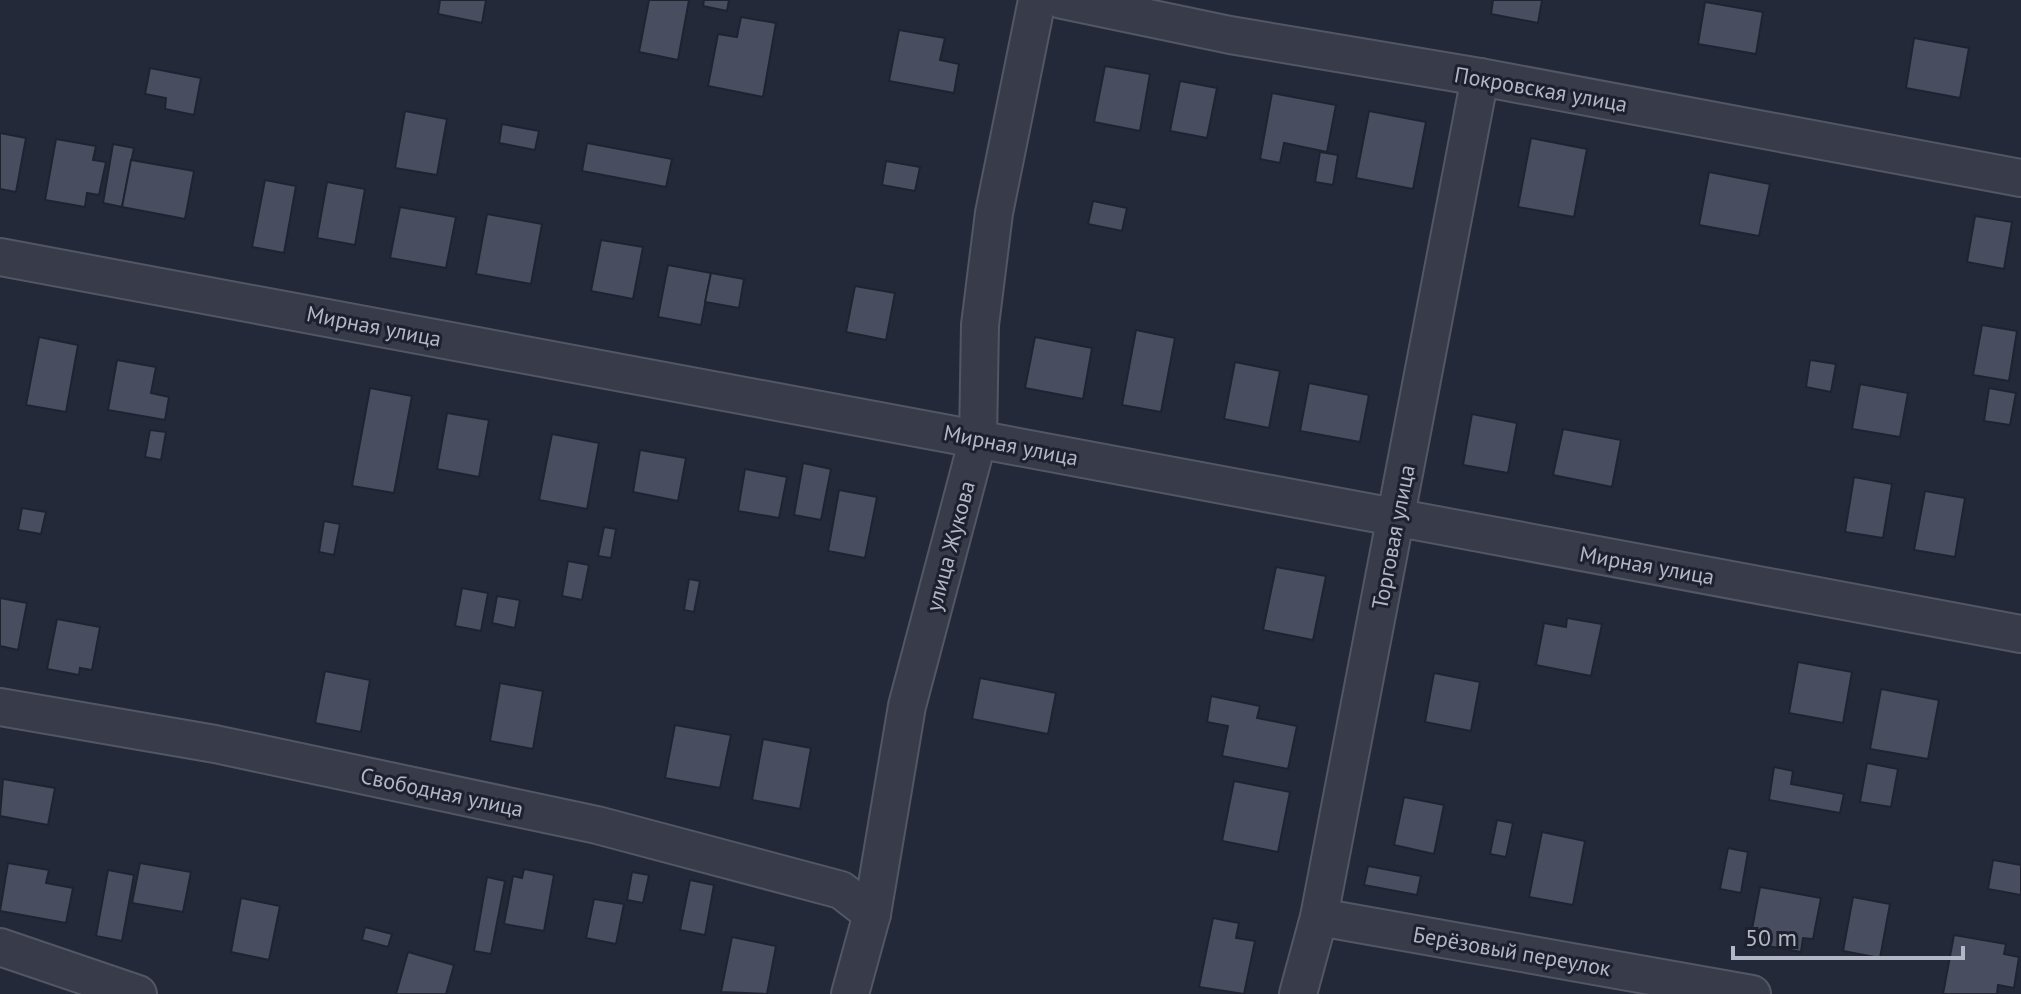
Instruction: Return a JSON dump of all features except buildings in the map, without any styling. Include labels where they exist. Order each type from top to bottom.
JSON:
[{"type":"street","name":"улица Жукова","points":[[850,994],[872,914],[907,706],[978,439],[980,325],[994,213],[1037,0]]},
{"type":"street","name":"Покровская улица","points":[[1062,0],[1230,35],[1480,77],[2021,178]]},
{"type":"street","name":"Торговая улица","points":[[1298,994],[1319,917],[1480,77]]},
{"type":"street","name":"Мирная улица","points":[[0,257],[2021,634]]},
{"type":"street","name":"Свободная улица","points":[[0,707],[215,744],[597,825],[841,890],[872,914]]},
{"type":"street","name":"Берёзовый переулок","points":[[1319,917],[1752,994]]},
{"type":"street","points":[[0,947],[138,994]]}]
